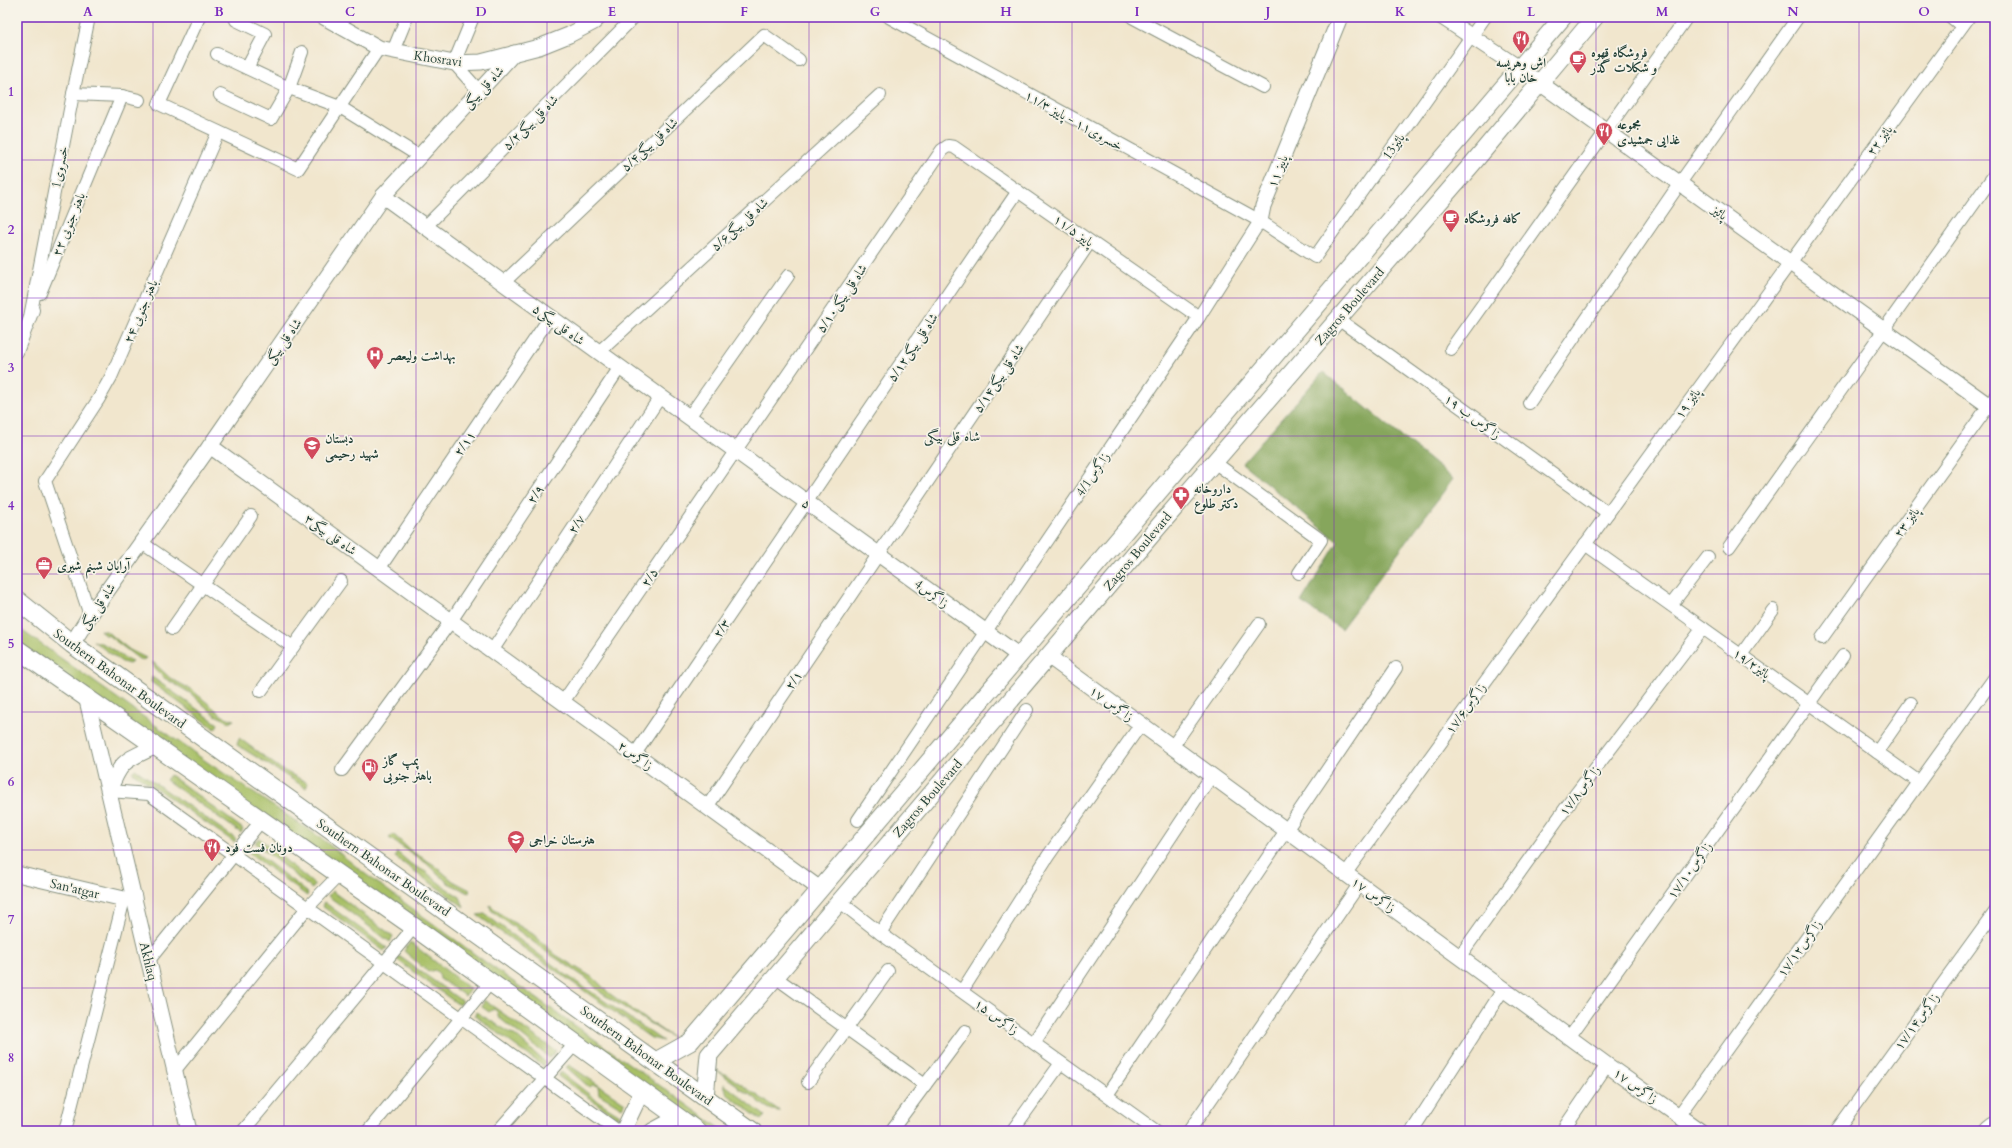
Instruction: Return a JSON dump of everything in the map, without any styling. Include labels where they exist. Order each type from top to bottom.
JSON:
[{"type":"highway","points":[[1990,1131],[1995,1127]]},
{"type":"main road","name":"Zagros Boulevard","points":[[656,1061],[690,1042],[1018,655],[1563,17]]},
{"type":"main road","name":"Zagros Boulevard","points":[[709,1055],[1159,526],[1473,163],[1595,17]]},
{"type":"main road","points":[[1454,146],[1473,163]]},
{"type":"main road","points":[[1141,511],[1159,526]]},
{"type":"main road","name":"Southern Bahonar Boulevard","points":[[17,600],[72,644],[752,1131]]},
{"type":"main road","points":[[17,649],[414,927],[697,1131]]},
{"type":"main road","points":[[923,768],[940,784]]},
{"type":"main road","points":[[690,1042],[690,1048],[694,1053],[699,1056],[709,1055],[705,1097]]},
{"type":"street","name":"خسروى1","points":[[30,317],[72,94],[89,17]]},
{"type":"street","points":[[199,17],[159,104],[298,168],[340,107],[386,50],[407,17]]},
{"type":"street","name":"Khosravi","points":[[326,17],[386,50],[454,63],[481,62],[551,42],[594,19]]},
{"type":"street","points":[[473,17],[454,63],[479,91]]},
{"type":"street","name":"شاه قلی بیگی۵/۲","points":[[425,227],[634,17]]},
{"type":"street","name":"خسروى۱۱ - پاییز ۱۱/۳","points":[[889,17],[1260,221],[1315,257]]},
{"type":"street","points":[[1132,17],[1263,87]]},
{"type":"street","name":"پاییز ۱۱","points":[[1199,317],[1260,221],[1263,206],[1340,17]]},
{"type":"street","name":"پائیز","points":[[1442,17],[1519,68],[1884,330],[1993,404]]},
{"type":"street","name":"پائیز13","points":[[1315,257],[1485,17]]},
{"type":"street","points":[[1451,349],[1686,17]]},
{"type":"street","points":[[1529,404],[1680,183],[1798,17]]},
{"type":"street","points":[[1951,17],[1965,21]]},
{"type":"street","points":[[236,20],[265,34],[247,68]]},
{"type":"street","name":"پائیز ۲۲","points":[[1790,262],[1965,21]]},
{"type":"street","name":"شاه قلی بیگی۵/۴","points":[[503,283],[764,35],[799,60]]},
{"type":"street","points":[[220,94],[271,119],[289,88],[302,52]]},
{"type":"street","name":"شاه قلی بیگی","points":[[72,644],[90,615],[210,446],[383,196],[514,53]]},
{"type":"street","points":[[217,54],[289,88],[340,107],[420,156]]},
{"type":"street","points":[[72,94],[122,96],[139,100]]},
{"type":"street","name":"شاه قلی بیگی۵/۶","points":[[599,352],[880,95]]},
{"type":"street","name":"۲۲ باهنر جنوبی","points":[[17,352],[30,317],[122,96]]},
{"type":"street","name":"۲۴ باهنر جنوبی","points":[[90,615],[44,481],[98,400],[111,377],[218,132]]},
{"type":"street","name":"پاییز ۱۱/۵","points":[[948,146],[954,147],[1199,317]]},
{"type":"street","name":"شاه قلی بیگی۵/۱۰","points":[[736,451],[942,150],[948,146]]},
{"type":"street","points":[[1729,547],[1995,174]]},
{"type":"street","name":"شاه قلی بیگی۵/۱۲","points":[[807,502],[1018,191]]},
{"type":"street","name":"شاه قلی بیگی۵","points":[[383,196],[736,451]]},
{"type":"street","name":"شاه قلی بیگی۵/۱۴","points":[[879,554],[1090,242]]},
{"type":"street","name":"پائیز ۱۹","points":[[1585,544],[1790,262]]},
{"type":"street","points":[[689,417],[788,276]]},
{"type":"street","name":"۲/۱۱","points":[[379,569],[550,317]]},
{"type":"street","name":"4/1زاگرس","points":[[858,820],[1199,317]]},
{"type":"street","name":"زاگرس ب ۱۹","points":[[1338,319],[1608,513]]},
{"type":"street","name":"۲/۹","points":[[342,770],[451,621],[620,367]]},
{"type":"street","name":"۲/۷","points":[[492,651],[660,397]]},
{"type":"street","name":"پائیز ۲۳","points":[[1822,638],[1993,404]]},
{"type":"street","name":"شاه قلی بیگی۳","points":[[210,446],[451,621]]},
{"type":"street","name":"۵","points":[[736,451],[879,554]]},
{"type":"street","name":"۲/۵","points":[[563,702],[736,451]]},
{"type":"street","points":[[1214,462],[1321,540],[1299,573]]},
{"type":"street","name":"۲/۳","points":[[635,754],[807,502]]},
{"type":"street","points":[[172,629],[251,516]]},
{"type":"street","points":[[142,543],[293,647]]},
{"type":"street","name":"پائیز۱۹/۲","points":[[1585,544],[1920,782]]},
{"type":"street","name":"زاگرس۱۷/۶","points":[[1346,873],[1585,544]]},
{"type":"street","name":"زاگرس4","points":[[879,554],[1018,655]]},
{"type":"street","name":"۲/۱","points":[[707,807],[879,554]]},
{"type":"street","points":[[1671,605],[1708,557]]},
{"type":"street","points":[[261,691],[341,581]]},
{"type":"street","points":[[1741,655],[1773,610]]},
{"type":"street","name":"زاگرس۲","points":[[451,621],[820,888]]},
{"type":"street","points":[[1172,747],[1259,624]]},
{"type":"street","name":"زاگرس۱۷/۸","points":[[1460,956],[1575,795],[1703,628]]},
{"type":"street","name":"زاگرس ۱۷","points":[[1048,656],[1570,1036],[1607,1065],[1700,1131]]},
{"type":"street","name":"زاگرس۱۷/۱۰","points":[[1570,1036],[1843,656]]},
{"type":"street","points":[[1106,1095],[1396,668]]},
{"type":"street","name":"زاگرس۱۷/۱۲","points":[[1678,1115],[1995,678]]},
{"type":"street","name":"Akhlaq","points":[[86,696],[109,791],[128,898],[149,960],[189,1131]]},
{"type":"street","points":[[1877,752],[1911,703]]},
{"type":"street","points":[[880,933],[1026,710]]},
{"type":"street","points":[[962,991],[1048,856],[1141,724]]},
{"type":"street","points":[[156,746],[123,763],[116,772],[109,791],[149,794],[618,1131]]},
{"type":"street","points":[[1034,1043],[1119,913],[1212,776]]},
{"type":"street","points":[[149,960],[261,821]]},
{"type":"street","name":"San'atgar","points":[[17,874],[128,898]]},
{"type":"street","points":[[175,1070],[308,908],[339,875]]},
{"type":"street","points":[[1189,1131],[1360,883]]},
{"type":"street","points":[[65,1131],[128,898]]},
{"type":"street","name":"زاگرس ۱۵","points":[[839,901],[880,933],[1156,1131]]},
{"type":"street","name":"زاگرس۱۷/۱۴","points":[[1836,1131],[1995,912]]},
{"type":"street","points":[[243,1131],[383,962],[414,927]]},
{"type":"street","points":[[808,1082],[888,971]]},
{"type":"street","points":[[775,977],[925,1085]]},
{"type":"street","points":[[368,1131],[491,982]]},
{"type":"street","points":[[1413,1129],[1504,988]]},
{"type":"street","points":[[891,1131],[965,1030]]},
{"type":"street","points":[[498,1131],[576,1043]]},
{"type":"street","points":[[1012,1131],[1061,1063]]},
{"type":"street","points":[[1562,1131],[1607,1065]]},
{"type":"street","points":[[623,1131],[642,1091]]},
{"type":"street","points":[[652,1131],[678,1117]]},
{"type":"green space","points":[[1323,372],[1453,479],[1341,629],[1301,602],[1338,542],[1242,463]]},
{"type":"green space","points":[[17,627],[210,764],[321,838],[364,873],[484,961],[724,1131],[703,1131],[17,642]]},
{"type":"green space","points":[[100,630],[106,631],[130,650],[146,658],[143,660],[139,659],[109,636],[103,634]]},
{"type":"green space","points":[[93,641],[104,644],[132,662],[129,664],[122,662]]},
{"type":"green space","points":[[153,662],[170,678],[192,690],[223,716],[234,720],[230,722],[215,715],[190,693],[164,678],[155,669]]},
{"type":"green space","points":[[152,677],[218,724],[215,729],[151,682]]},
{"type":"green space","points":[[239,738],[281,769],[308,783],[306,788],[237,745]]},
{"type":"green space","points":[[135,769],[236,839],[234,842],[132,772]]},
{"type":"green space","points":[[170,775],[243,829],[241,833],[166,780]]},
{"type":"green space","points":[[393,834],[411,851],[433,864],[453,881],[470,890],[469,893],[448,883],[426,863],[389,838]]},
{"type":"green space","points":[[259,838],[315,885],[312,889],[255,843]]},
{"type":"green space","points":[[250,848],[308,893],[307,896],[248,852]]},
{"type":"green space","points":[[397,852],[411,864],[426,872],[443,886],[460,897],[464,907],[395,857]]},
{"type":"green space","points":[[332,891],[393,936],[390,942],[328,896]]},
{"type":"green space","points":[[324,902],[387,948],[384,951],[322,906]]},
{"type":"green space","points":[[490,905],[506,918],[533,934],[556,955],[595,979],[610,994],[673,1038],[601,993],[586,978],[548,953],[491,910]]},
{"type":"green space","points":[[485,914],[565,974],[663,1041],[651,1038],[477,915]]},
{"type":"green space","points":[[410,942],[470,989],[465,996],[440,979],[439,974],[435,970],[428,972],[404,951]]},
{"type":"green space","points":[[399,956],[462,1001],[459,1005],[396,959]]},
{"type":"green space","points":[[484,1000],[556,1051],[550,1058],[498,1017],[498,1013],[494,1009],[489,1012],[482,1007]]},
{"type":"green space","points":[[476,1012],[516,1036],[546,1063],[543,1066],[475,1016]]},
{"type":"green space","points":[[569,1065],[625,1103],[622,1108],[599,1094],[598,1086],[593,1085],[589,1087],[566,1067]]},
{"type":"green space","points":[[716,1070],[729,1076],[780,1111],[772,1110],[765,1106],[738,1088],[737,1085]]},
{"type":"green space","points":[[561,1072],[595,1099],[620,1115],[617,1118],[558,1076]]},
{"type":"green space","points":[[724,1084],[765,1116],[761,1120],[727,1094]]},
{"type":"place","name":"اش وهريسه خان بابا","points":[[1521,54]]},
{"type":"place","name":"فروشگاه قهوه و شکلات گذر","points":[[1578,74]]},
{"type":"place","name":"مجموعه غذایی جمشیدی","points":[[1604,146]]},
{"type":"place","name":"کافه فروشگاه","points":[[1451,233]]},
{"type":"place","name":"بهداشت ولیعصر","points":[[375,370]]},
{"type":"place","name":"دبستان شهید رحیمی","points":[[312,460]]},
{"type":"place","name":"داروخانه دکتر طلوع","points":[[1181,510]]},
{"type":"place","name":"آرایان شبنم شیری","points":[[44,580]]},
{"type":"place","name":"پمپ گاز باهنر جنوبی","points":[[370,782]]},
{"type":"place","name":"هنرستان خراجی","points":[[516,854]]},
{"type":"place","name":"دونان فست فود","points":[[212,862]]},
{"type":"district","name":"شاه قلی بیگی","points":[[952,436]]}]
